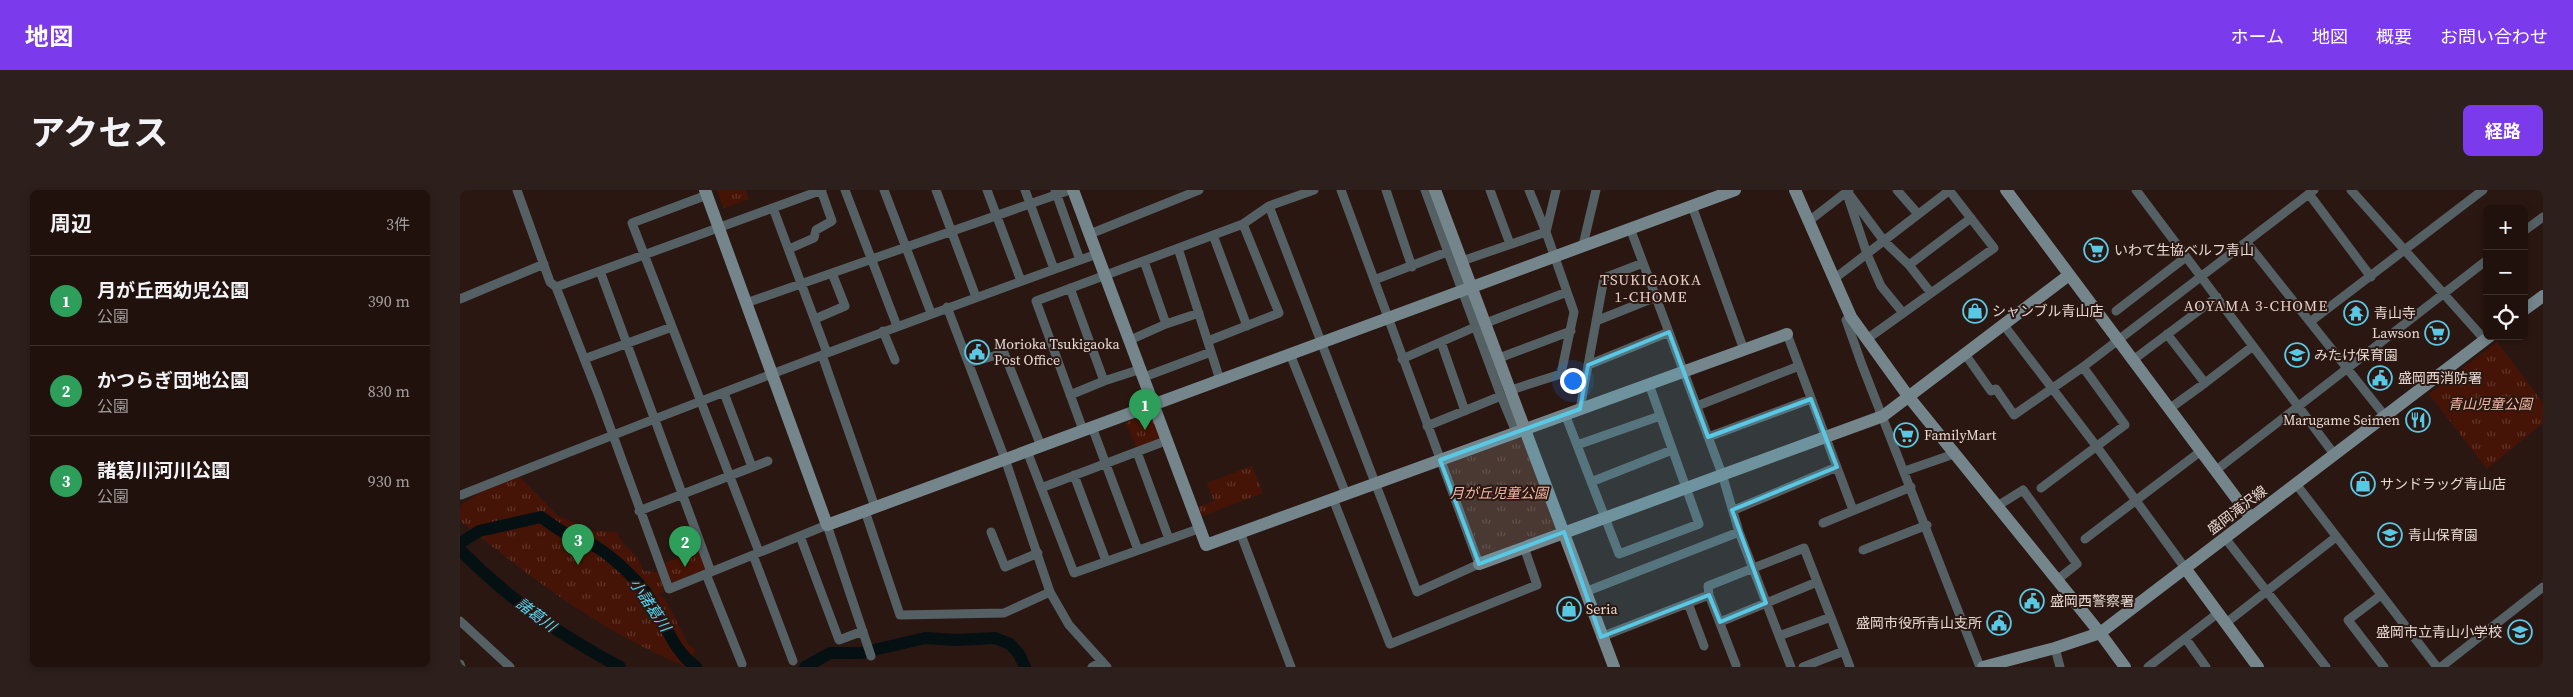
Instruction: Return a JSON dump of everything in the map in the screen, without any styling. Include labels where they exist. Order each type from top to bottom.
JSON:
[{"type":"street","points":[[517,190],[550,282],[556,288],[584,359],[668,589],[826,525],[1735,190]]},
{"type":"street","points":[[556,288],[822,190],[832,221],[816,230],[814,238],[789,249]]},
{"type":"street","points":[[846,190],[897,326]]},
{"type":"street","points":[[884,190],[931,313]]},
{"type":"street","points":[[936,190],[976,297]]},
{"type":"street","points":[[987,190],[1021,281]]},
{"type":"street","points":[[1026,190],[1054,270]]},
{"type":"street","points":[[746,303],[1030,204],[1056,192],[1071,190],[1090,234],[1206,545],[1787,334],[1853,510]]},
{"type":"street","points":[[1090,234],[1199,190]]},
{"type":"street","points":[[1138,550],[1106,464],[1070,395],[1036,301],[1243,224],[1269,206],[1314,190]]},
{"type":"street","points":[[1341,190],[1479,564]]},
{"type":"street","points":[[1386,190],[1412,267]]},
{"type":"street","points":[[1425,190],[1448,252],[1467,289],[1521,431],[1564,532],[1614,667]]},
{"type":"street","points":[[1435,190],[1462,261],[1467,289]]},
{"type":"street","points":[[1490,190],[1510,244]]},
{"type":"street","points":[[1427,426],[1506,393],[1561,374],[1574,312],[1529,190]]},
{"type":"street","points":[[1546,232],[1556,190]]},
{"type":"street","points":[[1583,245],[1596,190]]},
{"type":"street","points":[[1795,190],[1851,317],[1908,396],[2100,633],[2125,667]]},
{"type":"street","points":[[1897,190],[1918,214]]},
{"type":"street","points":[[1834,279],[1950,190],[1994,248],[1867,339]]},
{"type":"street","points":[[2006,190],[2250,518]]},
{"type":"street","points":[[2136,190],[2334,454]]},
{"type":"street","points":[[2351,190],[2443,293],[2483,334]]},
{"type":"street","points":[[2310,322],[2483,190]]},
{"type":"street","points":[[1809,221],[1847,191]]},
{"type":"street","points":[[1847,191],[1884,241],[1909,265],[1931,293]]},
{"type":"street","points":[[1847,191],[1866,254],[1881,286],[1903,313]]},
{"type":"street","points":[[793,661],[730,475],[632,223],[706,192],[870,652]]},
{"type":"street","points":[[1056,192],[1080,260]]},
{"type":"street","points":[[1965,354],[1991,391],[1996,389],[2014,415],[2053,390],[2202,278],[2312,192],[2371,277]]},
{"type":"street","points":[[1269,206],[1416,592],[1479,564],[1524,547],[1883,416],[2069,275]]},
{"type":"street","points":[[1692,206],[1744,350]]},
{"type":"street","points":[[773,208],[815,319],[900,615],[1004,613],[1050,592]]},
{"type":"street","points":[[2528,228],[2543,217]]},
{"type":"street","points":[[1909,265],[1971,218]]},
{"type":"street","points":[[1208,341],[1280,314],[1243,224]]},
{"type":"street","points":[[1630,228],[1722,474],[1734,510],[1738,532],[1791,667]]},
{"type":"street","points":[[1462,261],[1546,232]]},
{"type":"street","points":[[1213,235],[1247,326]]},
{"type":"street","points":[[2247,243],[2385,416]]},
{"type":"street","points":[[1178,248],[1220,380]]},
{"type":"street","points":[[1374,280],[1448,252]]},
{"type":"street","points":[[461,495],[611,434],[702,402],[947,307],[1097,254]]},
{"type":"street","points":[[2116,311],[2186,257]]},
{"type":"street","points":[[1144,261],[1166,324]]},
{"type":"street","points":[[1580,409],[1604,278],[1643,263]]},
{"type":"street","points":[[2215,471],[2348,370],[2483,263]]},
{"type":"street","points":[[460,299],[544,264]]},
{"type":"street","points":[[600,272],[656,419],[742,664]]},
{"type":"street","points":[[815,319],[845,306],[832,273]]},
{"type":"street","points":[[1070,288],[1104,381]]},
{"type":"street","points":[[1402,359],[1480,325],[1567,292]]},
{"type":"street","points":[[2528,307],[2543,296]]},
{"type":"street","points":[[1596,321],[1656,297]]},
{"type":"street","points":[[2132,360],[2216,297]]},
{"type":"street","points":[[947,307],[1005,459],[1050,592],[1069,625],[1104,664],[1092,667]]},
{"type":"street","points":[[1130,340],[1166,324],[1199,313]]},
{"type":"street","points":[[1851,317],[1846,320],[1981,667]]},
{"type":"street","points":[[2003,324],[2097,447],[2258,667]]},
{"type":"street","points":[[1480,325],[1499,358],[1506,393]]},
{"type":"street","points":[[584,359],[672,327]]},
{"type":"street","points":[[883,331],[895,360]]},
{"type":"street","points":[[1499,358],[1571,331]]},
{"type":"street","points":[[1588,365],[1669,332]]},
{"type":"street","points":[[2167,334],[2205,384]]},
{"type":"street","name":"盛岡滝沢線","points":[[1981,667],[2021,662],[2100,633],[2484,340]]},
{"type":"street","points":[[1442,342],[1465,411]]},
{"type":"street","points":[[2169,409],[2205,384],[2253,346]]},
{"type":"street","points":[[1070,395],[1104,381],[1142,373],[1211,352]]},
{"type":"street","points":[[969,363],[1004,353],[1041,446]]},
{"type":"street","points":[[1290,354],[1346,494]]},
{"type":"street","points":[[1697,406],[1799,366]]},
{"type":"street","points":[[2041,488],[2125,425],[2083,367]]},
{"type":"street","points":[[1566,414],[1619,554],[1628,551],[1699,524],[1649,384]]},
{"type":"street","points":[[724,393],[752,467]]},
{"type":"street","points":[[1708,436],[1811,399]]},
{"type":"street","points":[[1577,445],[1660,416]]},
{"type":"street","points":[[1041,488],[1168,440]]},
{"type":"street","points":[[1591,482],[1672,450]]},
{"type":"street","points":[[1027,451],[1074,572],[1201,528]]},
{"type":"street","points":[[2085,539],[2201,451]]},
{"type":"street","points":[[1137,452],[1169,539]]},
{"type":"street","points":[[1905,471],[1954,454]]},
{"type":"street","points":[[639,511],[768,461]]},
{"type":"street","points":[[1734,510],[1837,467]]},
{"type":"street","points":[[1074,475],[1106,561]]},
{"type":"street","points":[[2296,484],[2436,667]]},
{"type":"street","points":[[1823,523],[1911,487]]},
{"type":"street","points":[[1999,505],[2023,490],[2077,564],[2057,580]]},
{"type":"street","points":[[1333,499],[1390,644],[1537,585],[1524,547]]},
{"type":"street","points":[[1863,550],[1927,525]]},
{"type":"street","points":[[991,532],[1005,567],[1038,554]]},
{"type":"street","points":[[1240,532],[1291,667]]},
{"type":"street","points":[[1585,592],[1738,532]]},
{"type":"street","points":[[800,536],[839,640],[863,631]]},
{"type":"street","points":[[2148,667],[2186,639],[2267,591],[2336,537]]},
{"type":"street","points":[[2225,538],[2326,667]]},
{"type":"street","points":[[1736,665],[1709,595],[1708,586],[1804,548],[1850,667]]},
{"type":"street","points":[[1720,622],[1817,582]]},
{"type":"street","points":[[2441,667],[2543,587]]},
{"type":"street","points":[[1601,636],[1709,595]]},
{"type":"street","points":[[2381,595],[2348,620],[2384,667]]},
{"type":"street","points":[[1688,603],[1704,646]]},
{"type":"street","points":[[1779,636],[1831,617]]},
{"type":"street","points":[[460,621],[464,631],[510,667]]},
{"type":"street","points":[[2186,639],[2206,667]]},
{"type":"street","points":[[2055,648],[2060,667]]},
{"type":"street","points":[[1803,667],[1844,651]]},
{"type":"highlighted area","points":[[1669,332],[1708,437],[1811,399],[1837,467],[1732,510],[1766,603],[1720,622],[1709,595],[1601,637],[1564,532],[1479,564],[1440,460],[1580,409],[1588,365]]},
{"type":"green space","points":[[717,190],[745,190],[749,199],[724,208]]},
{"type":"green space","name":"青山児童公園","points":[[2497,342],[2543,403],[2543,423],[2487,469],[2429,394]]},
{"type":"green space","points":[[1153,410],[1165,438],[1138,450],[1126,423]]},
{"type":"green space","name":"月が丘児童公園","points":[[1524,432],[1555,529],[1480,559],[1441,463]]},
{"type":"green space","points":[[1252,466],[1263,493],[1202,516],[1198,507],[1214,501],[1207,483]]},
{"type":"green space","points":[[513,470],[558,516],[595,531],[617,532],[623,543],[638,559],[643,571],[658,572],[664,591],[659,595],[665,599],[688,644],[696,650],[685,666],[624,637],[567,602],[460,521],[460,506]]},
{"type":"green space","points":[[700,549],[707,569],[670,584],[662,564]]},
{"type":"waterway","name":"小諸葛川","points":[[460,543],[479,531],[541,517],[564,532],[594,546],[610,556],[626,570],[648,596],[679,650],[696,667]]},
{"type":"waterway","name":"諸葛川","points":[[460,550],[497,585],[555,629],[620,667]]},
{"type":"waterway","name":"小諸葛川","points":[[805,667],[830,653],[861,653],[925,638],[957,640],[995,638],[1010,644],[1019,654],[1025,667]]},
{"type":"place","name":"いわて生協ベルフ青山","points":[[2096,250]]},
{"type":"place","name":"シャンブル青山店","points":[[1975,311]]},
{"type":"place","name":"青山寺","points":[[2356,313]]},
{"type":"place","name":"Lawson","points":[[2437,333]]},
{"type":"place","name":"Morioka Tsukigaoka Post Office","points":[[977,352]]},
{"type":"place","name":"みたけ保育園","points":[[2297,355]]},
{"type":"place","name":"盛岡西消防署","points":[[2380,378]]},
{"type":"place","name":"Marugame Seimen","points":[[2418,420]]},
{"type":"place","name":"月が丘西幼児公園","points":[[1145,430]]},
{"type":"place","name":"FamilyMart","points":[[1906,435]]},
{"type":"place","name":"サンドラッグ青山店","points":[[2363,484]]},
{"type":"place","name":"青山保育園","points":[[2390,535]]},
{"type":"place","name":"諸葛川河川公園","points":[[578,565]]},
{"type":"place","name":"かつらぎ団地公園","points":[[685,567]]},
{"type":"place","name":"盛岡西警察署","points":[[2032,601]]},
{"type":"place","name":"Seria","points":[[1569,609]]},
{"type":"place","name":"盛岡市役所青山支所","points":[[1999,623]]},
{"type":"place","name":"盛岡市立青山小学校","points":[[2520,632]]},
{"type":"district","name":"TSUKIGAOKA 1-CHOME","points":[[1651,288]]},
{"type":"district","name":"AOYAMA 3-CHOME","points":[[2256,306]]}]
